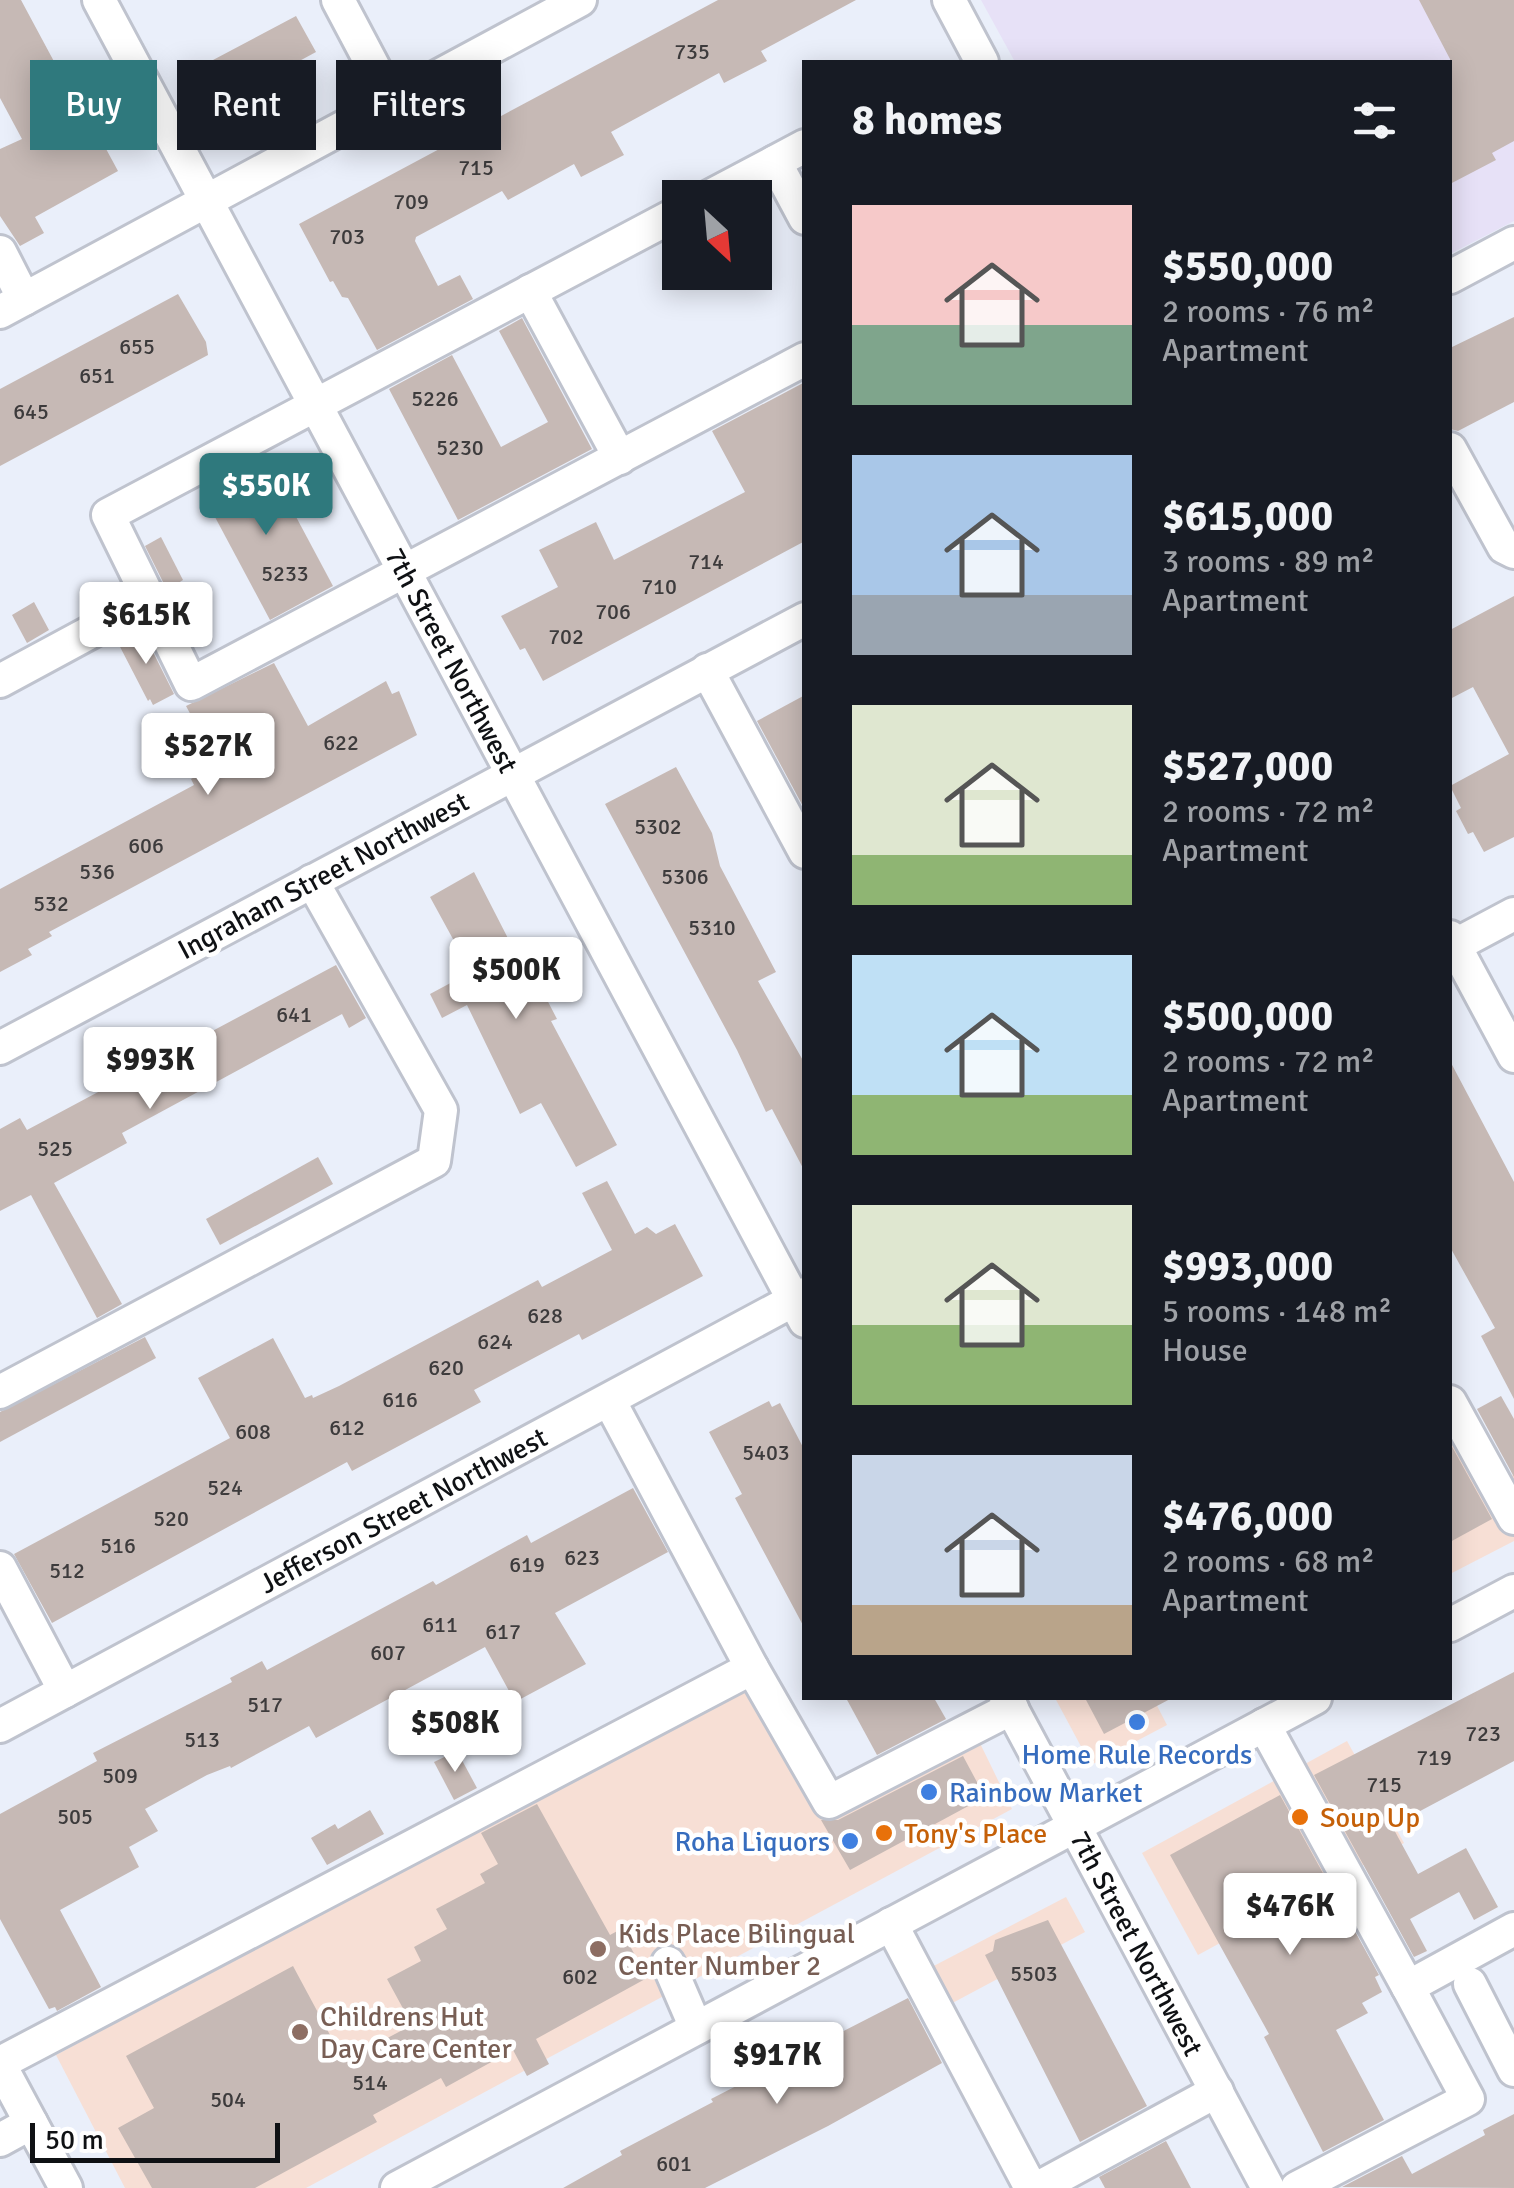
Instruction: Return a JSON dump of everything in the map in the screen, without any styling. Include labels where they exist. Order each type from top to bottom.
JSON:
[{"type":"street","name":"7th Street Northwest","points":[[100,0],[801,1305]]},
{"type":"street","points":[[338,0],[370,60]]},
{"type":"street","points":[[469,60],[580,0]]},
{"type":"street","points":[[949,0],[974,60]]},
{"type":"street","points":[[0,252],[12,305],[336,132]]},
{"type":"street","points":[[741,180],[802,148]]},
{"type":"street","points":[[775,162],[802,212]]},
{"type":"street","points":[[662,221],[108,516],[192,684],[802,361]]},
{"type":"street","points":[[1452,277],[1514,244]]},
{"type":"street","points":[[530,291],[620,458]]},
{"type":"street","points":[[1452,453],[1504,547],[1514,552]]},
{"type":"street","points":[[0,680],[150,600]]},
{"type":"street","name":"Ingraham Street Northwest","points":[[0,1048],[802,621]]},
{"type":"street","points":[[707,670],[802,846]]},
{"type":"street","points":[[0,1392],[434,1161],[441,1110],[312,880]]},
{"type":"street","points":[[1514,914],[1452,944],[1514,1056]]},
{"type":"street","name":"Jefferson Street Northwest","points":[[0,1726],[608,1400],[801,1305]]},
{"type":"street","points":[[608,1400],[828,1802],[1009,1703]]},
{"type":"street","points":[[1452,1406],[1514,1518]]},
{"type":"street","points":[[0,1568],[65,1691]]},
{"type":"street","points":[[1452,1624],[1514,1590]]},
{"type":"street","points":[[66,2188],[0,2064],[752,1668]]},
{"type":"street","points":[[397,2188],[1311,1700]]},
{"type":"street","name":"7th Street Northwest","points":[[1009,1703],[1268,2188]]},
{"type":"street","points":[[1264,1724],[1468,2099]]},
{"type":"street","points":[[891,1924],[1034,2188],[1217,2092]]},
{"type":"street","points":[[1408,1986],[1514,1928]]},
{"type":"street","points":[[668,1963],[696,2028]]},
{"type":"street","points":[[1297,2188],[1514,2072],[1470,1984]]},
{"type":"street","points":[[0,2140],[31,2123]]},
{"type":"shaded area","points":[[981,0],[1514,0],[1514,221],[1452,253],[1452,60],[1014,60]]},
{"type":"shaded area","points":[[1452,1393],[1501,1481],[1514,1474],[1514,1541],[1452,1573]]},
{"type":"shaded area","points":[[751,1681],[820,1811],[976,1735],[1012,1809],[306,2188],[125,2188],[56,2055]]},
{"type":"shaded area","points":[[1056,1700],[1154,1700],[1167,1725],[1091,1765]]},
{"type":"shaded area","points":[[1347,1741],[1404,1843],[1198,1955],[1142,1853]]},
{"type":"shaded area","points":[[1066,1897],[1085,1932],[945,2007],[926,1970]]},
{"type":"building","points":[[0,0],[21,0],[53,60],[30,60],[30,150],[107,150],[118,171],[35,217],[44,233],[20,246],[0,216],[0,149],[22,139],[0,98]]},
{"type":"building","points":[[718,0],[856,0],[761,51],[767,61],[724,83],[719,73],[611,132],[624,155],[581,177],[574,164],[508,200],[502,191],[416,237],[438,286],[460,275],[473,299],[377,350],[348,298],[342,297],[330,282],[299,224],[437,150],[501,150],[501,116]]},
{"type":"building","points":[[1419,0],[1514,0],[1514,141],[1492,153],[1496,160],[1452,183],[1452,60]]},
{"type":"building","points":[[296,16],[316,52],[301,60],[213,60]]},
{"type":"building","points":[[178,294],[206,342],[208,355],[0,466],[0,389]]},
{"type":"building","points":[[1514,317],[1514,402],[1458,431],[1452,430],[1452,347]]},
{"type":"building","points":[[522,318],[592,449],[458,520],[389,389],[452,355],[501,447],[548,422],[499,331]]},
{"type":"building","points":[[802,384],[802,543],[543,681],[501,616],[558,587],[539,550],[596,522],[614,560],[745,492],[712,431]]},
{"type":"building","points":[[263,455],[333,586],[270,620],[200,489]]},
{"type":"building","points":[[161,537],[183,580],[167,590],[145,546]]},
{"type":"building","points":[[1514,596],[1514,837],[1484,852],[1473,832],[1468,834],[1456,811],[1461,808],[1452,785],[1509,754],[1473,687],[1452,698],[1452,629]]},
{"type":"building","points":[[34,602],[49,630],[27,643],[12,615]]},
{"type":"building","points":[[141,628],[174,694],[153,705],[117,641]]},
{"type":"building","points":[[274,663],[308,726],[386,681],[392,694],[399,691],[417,735],[49,932],[52,936],[28,949],[32,955],[0,972],[0,889],[194,785],[191,779],[198,775],[194,768],[214,758],[186,706]]},
{"type":"building","points":[[802,697],[802,804],[757,721]]},
{"type":"building","points":[[676,767],[712,833],[720,866],[776,972],[758,981],[802,1059],[802,1166],[772,1109],[766,1112],[737,1050],[605,804]]},
{"type":"building","points":[[474,872],[539,999],[545,996],[557,1019],[551,1021],[617,1145],[576,1167],[541,1103],[520,1114],[467,1005],[442,1018],[430,994],[471,972],[430,897]]},
{"type":"building","points":[[336,965],[366,1018],[349,1028],[342,1014],[122,1133],[127,1143],[54,1183],[122,1304],[97,1318],[31,1195],[0,1211],[0,1129],[20,1118],[27,1130]]},
{"type":"building","points":[[1452,1065],[1514,1182],[1514,1399],[1481,1336],[1495,1328],[1452,1251]]},
{"type":"building","points":[[318,1157],[333,1184],[220,1245],[206,1219]]},
{"type":"building","points":[[607,1181],[635,1234],[647,1227],[656,1234],[675,1224],[703,1276],[582,1340],[579,1334],[474,1390],[481,1402],[352,1471],[347,1462],[52,1623],[14,1554],[230,1438],[198,1378],[273,1338],[305,1398],[339,1386],[538,1280],[542,1287],[612,1250],[582,1193]]},
{"type":"building","points":[[145,1337],[156,1358],[0,1442],[0,1412]]},
{"type":"building","points":[[1501,1396],[1514,1419],[1514,1477],[1477,1409]]},
{"type":"building","points":[[769,1401],[772,1407],[780,1403],[802,1445],[802,1623],[735,1498],[742,1494],[709,1432]]},
{"type":"building","points":[[1452,1447],[1492,1519],[1452,1541]]},
{"type":"building","points":[[633,1488],[668,1552],[555,1613],[586,1664],[515,1702],[485,1647],[316,1738],[309,1726],[145,1809],[158,1831],[129,1847],[139,1867],[60,1910],[101,1987],[57,2011],[55,2007],[49,2009],[0,1919],[0,1814],[97,1761],[93,1753],[232,1682],[230,1678],[262,1661],[267,1670],[433,1581],[436,1585],[527,1535],[531,1543]]},
{"type":"building","points":[[1514,1672],[1514,1761],[1392,1826],[1418,1874],[1466,1848],[1498,1907],[1474,1920],[1459,1892],[1410,1919],[1427,1951],[1414,1957],[1314,1775]]},
{"type":"building","points":[[847,1700],[935,1700],[946,1719],[877,1755]]},
{"type":"building","points":[[1086,1700],[1168,1700],[1104,1734]]},
{"type":"building","points":[[457,1751],[477,1788],[454,1800],[434,1762]]},
{"type":"building","points":[[963,1756],[985,1797],[850,1870],[821,1820],[838,1820]]},
{"type":"building","points":[[1280,1795],[1379,1975],[1375,1977],[1382,1992],[1362,2003],[1368,2013],[1336,2030],[1384,2120],[1323,2152],[1264,2037],[1269,2034],[1170,1855]]},
{"type":"building","points":[[537,1804],[610,1935],[621,1929],[647,1978],[536,2039],[549,2064],[527,2076],[513,2050],[446,2087],[441,2078],[373,2115],[377,2122],[255,2188],[152,2188],[118,2128],[154,2108],[126,2056],[293,1966],[344,2061],[412,2025],[387,1979],[421,1961],[414,1947],[447,1929],[436,1909],[485,1883],[480,1874],[498,1864],[481,1833]]},
{"type":"building","points":[[370,1810],[384,1834],[327,1865],[311,1838],[335,1824],[338,1829]]},
{"type":"building","points":[[1048,1920],[1147,2106],[1080,2142],[985,1955],[993,1951],[995,1940]]},
{"type":"building","points":[[908,1998],[942,2063],[828,2126],[705,2188],[563,2188],[622,2155],[620,2151],[713,2102],[711,2099]]},
{"type":"building","points":[[1514,2114],[1514,2188],[1342,2187],[1402,2156],[1412,2174],[1485,2135],[1483,2130]]},
{"type":"building","points":[[1166,2141],[1191,2188],[1105,2188],[1099,2177]]},
{"type":"place","name":"Home Rule Records","points":[[1137,1722]]},
{"type":"place","name":"Rainbow Market","points":[[929,1792]]},
{"type":"place","name":"Soup Up","points":[[1300,1817]]},
{"type":"place","name":"Tony's Place","points":[[884,1833]]},
{"type":"place","name":"Roha Liquors","points":[[850,1841]]},
{"type":"place","name":"Kids Place Bilingual Center Number 2","points":[[598,1949]]},
{"type":"place","name":"Childrens Hut Day Care Center","points":[[300,2032]]}]
